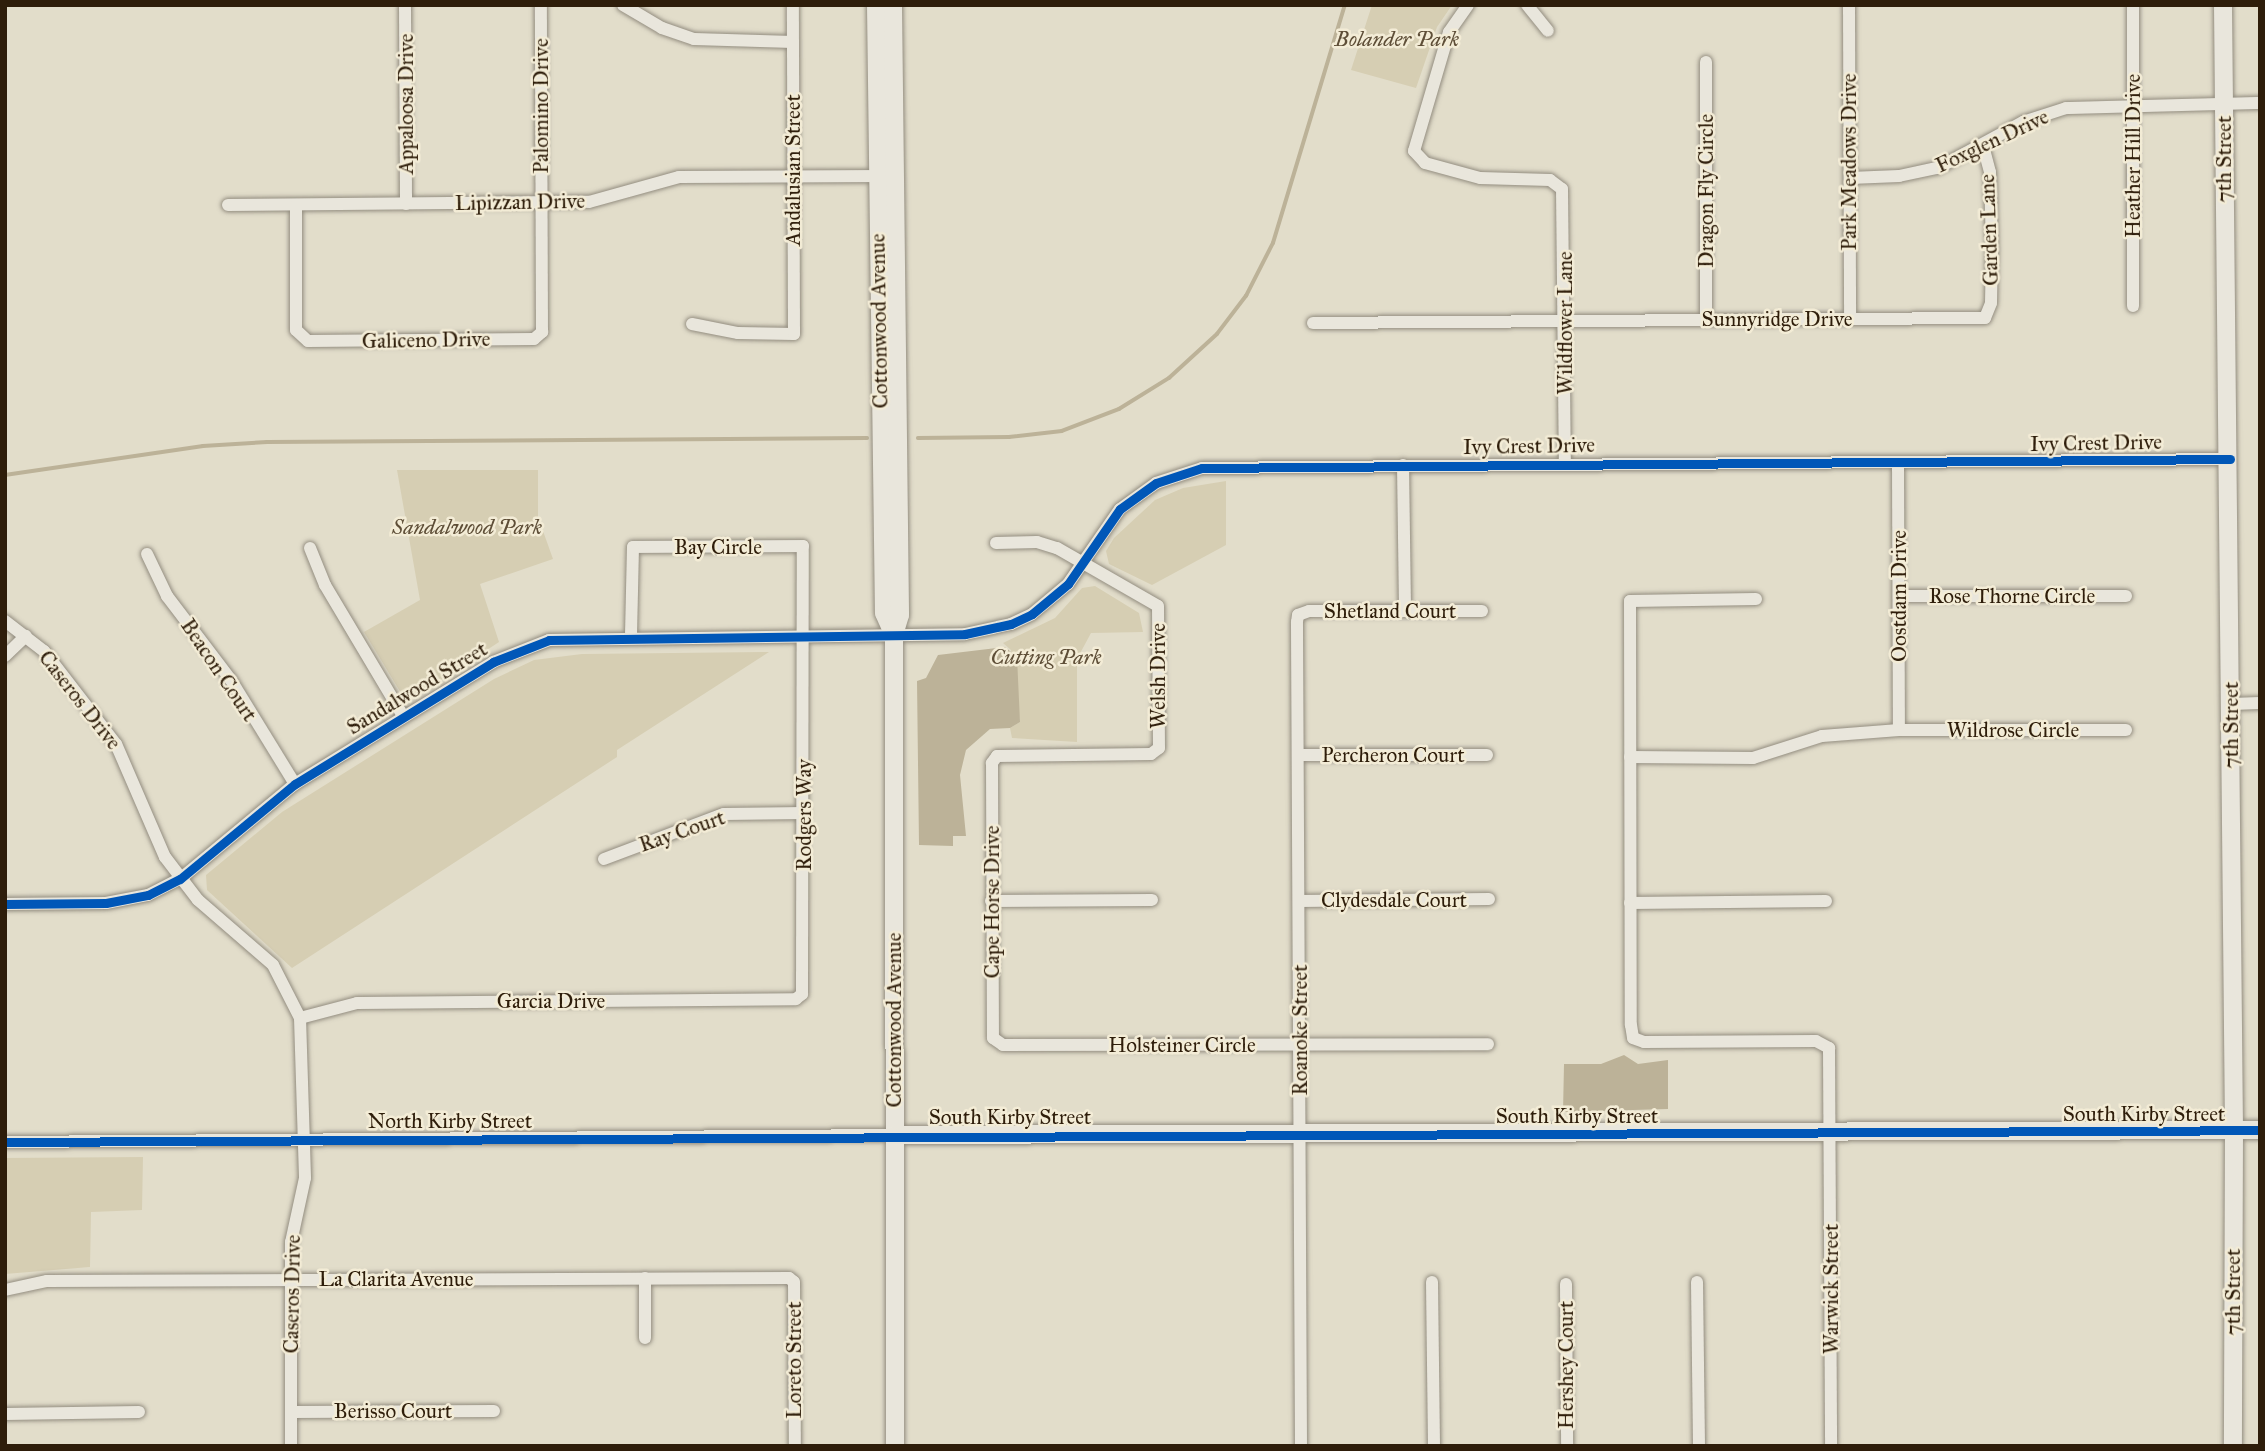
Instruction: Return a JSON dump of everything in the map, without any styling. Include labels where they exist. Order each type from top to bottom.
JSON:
[{"type":"street","name":"Appaloosa Drive","points":[[405,5],[406,204]]},
{"type":"street","name":"Palomino Drive","points":[[541,5],[541,332]]},
{"type":"street","points":[[623,5],[662,28],[694,39],[793,42]]},
{"type":"street","name":"Andalusian Street","points":[[692,324],[738,333],[794,334],[793,5]]},
{"type":"street","name":"Cottonwood Avenue","points":[[876,5],[885,176]]},
{"type":"street","name":"Cottonwood Avenue","points":[[893,5],[885,176],[884,613],[894,635],[895,1446]]},
{"type":"street","name":"Wildflower Lane","points":[[1468,5],[1449,32],[1413,144],[1416,156],[1425,163],[1480,178],[1550,180],[1559,185],[1564,195],[1565,463]]},
{"type":"street","points":[[1527,5],[1548,31]]},
{"type":"street","name":"Park Meadows Drive","points":[[1849,5],[1850,319]]},
{"type":"street","name":"Heather Hill Drive","points":[[2133,5],[2133,306]]},
{"type":"street","name":"7th Street","points":[[2223,5],[2225,435],[2230,459],[2233,1446]]},
{"type":"street","name":"Dragon Fly Circle","points":[[1706,62],[1706,319]]},
{"type":"street","name":"Foxglen Drive","points":[[1850,178],[1916,174],[1983,146],[2046,113],[2088,105],[2260,103]]},
{"type":"street","name":"Garden Lane","points":[[1983,146],[1991,198],[1988,315]]},
{"type":"street","name":"Lipizzan Drive","points":[[228,205],[541,203],[606,199],[646,183],[679,177],[885,176]]},
{"type":"street","name":"Galiceno Drive","points":[[296,205],[296,330],[307,341],[534,339],[541,332]]},
{"type":"street","name":"Sunnyridge Drive","points":[[1312,323],[1706,319],[1980,320],[1988,315]]},
{"type":"street","name":"Ivy Crest Drive","points":[[894,635],[965,634],[1010,624],[1050,601],[1084,563],[1120,509],[1179,473],[1227,467],[2230,459]]},
{"type":"street","name":"Oostdam Drive","points":[[1898,463],[1899,730]]},
{"type":"street","points":[[1403,465],[1405,611]]},
{"type":"street","points":[[996,543],[1047,544],[1084,563]]},
{"type":"street","name":"Bay Circle","points":[[631,636],[633,547],[803,546],[803,635]]},
{"type":"street","points":[[310,548],[325,585],[403,716]]},
{"type":"street","name":"Beacon Court","points":[[147,554],[167,596],[231,680],[295,784]]},
{"type":"street","name":"Welsh Drive","points":[[997,757],[1151,754],[1159,748],[1158,606],[1084,563]]},
{"type":"street","name":"Rose Thorne Circle","points":[[1899,596],[2126,596]]},
{"type":"street","points":[[1756,599],[1630,601],[1630,903],[1826,901]]},
{"type":"street","name":"Shetland Court","points":[[1298,615],[1482,611]]},
{"type":"street","name":"Roanoke Street","points":[[1298,615],[1301,1446]]},
{"type":"street","name":"Caseros Drive","points":[[5,621],[44,651],[116,744],[148,825],[180,879],[273,965],[300,1018],[305,1178],[291,1242],[291,1446]]},
{"type":"street","name":"Rodgers Way","points":[[802,995],[803,635]]},
{"type":"street","name":"Sandalwood Street","points":[[5,904],[128,901],[180,879],[295,784],[493,662],[529,645],[572,637],[894,635]]},
{"type":"street","points":[[5,656],[26,636]]},
{"type":"street","points":[[2231,704],[2260,704]]},
{"type":"street","name":"Wildrose Circle","points":[[1630,757],[1753,758],[1822,736],[1899,730],[2126,730]]},
{"type":"street","name":"Percheron Court","points":[[1298,755],[1487,755]]},
{"type":"street","name":"Cape Horse Drive","points":[[997,757],[992,763],[993,1038],[1003,1045]]},
{"type":"street","name":"Ray Court","points":[[604,859],[724,814],[804,813]]},
{"type":"street","points":[[991,901],[1152,900]]},
{"type":"street","name":"Clydesdale Court","points":[[1299,901],[1489,900]]},
{"type":"street","name":"Warwick Street","points":[[1630,903],[1633,1038],[1644,1042],[1823,1042],[1829,1048],[1831,1446]]},
{"type":"street","name":"Garcia Drive","points":[[300,1018],[366,1003],[796,999],[802,995]]},
{"type":"street","name":"Holsteiner Circle","points":[[1003,1045],[1488,1044]]},
{"type":"street","name":"South Kirby Street","points":[[895,1135],[2260,1130]]},
{"type":"street","name":"North Kirby Street","points":[[5,1142],[895,1135]]},
{"type":"street","points":[[645,1278],[645,1338]]},
{"type":"street","name":"La Clarita Avenue","points":[[5,1290],[47,1281],[789,1278]]},
{"type":"street","name":"Loreto Street","points":[[789,1278],[794,1282],[795,1446]]},
{"type":"street","points":[[1432,1282],[1434,1446]]},
{"type":"street","points":[[1697,1282],[1699,1446]]},
{"type":"street","name":"Hershey Court","points":[[1566,1284],[1567,1446]]},
{"type":"street","name":"Berisso Court","points":[[291,1412],[494,1411]]},
{"type":"street","points":[[5,1414],[139,1412]]},
{"type":"green space","name":"Bolander Park","points":[[1372,5],[1452,5],[1437,27],[1416,88],[1351,70]]},
{"type":"green space","name":"Sandalwood Park","points":[[397,470],[538,470],[538,517],[553,559],[480,584],[499,642],[417,696],[401,693],[364,632],[420,600]]},
{"type":"green space","points":[[1226,481],[1226,545],[1152,585],[1109,564],[1106,551],[1114,538],[1155,500],[1183,488]]},
{"type":"green space","name":"Cutting Park","points":[[1095,586],[1139,613],[1143,632],[1091,633],[1077,659],[1077,742],[1012,738],[1010,728],[1020,722],[1011,650],[1003,643],[1055,618],[1082,588]]},
{"type":"green space","points":[[769,652],[617,750],[617,757],[292,968],[207,890],[206,875],[282,812],[494,679],[534,660],[582,654]]},
{"type":"green space","points":[[143,1157],[142,1210],[91,1212],[90,1267],[5,1274],[5,1158]]},
{"type":"shaded area","points":[[1005,647],[1017,657],[1020,722],[1010,728],[990,729],[966,750],[960,775],[966,836],[953,836],[953,846],[919,845],[917,681],[926,678],[938,655]]},
{"type":"shaded area","points":[[1624,1055],[1638,1064],[1668,1060],[1668,1109],[1563,1112],[1564,1064],[1601,1064]]},
{"type":"waterway","points":[[918,438],[1009,437],[1062,431],[1119,409],[1169,378],[1217,334],[1246,296],[1273,243],[1345,5]]},
{"type":"waterway","points":[[5,475],[203,446],[267,442],[867,438]]},
{"type":"cycle path","points":[[5,904],[106,903],[148,895],[180,879],[295,784],[493,662],[549,640],[965,634],[1011,624],[1032,614],[1068,584],[1120,509],[1156,483],[1202,468],[2230,459]]},
{"type":"cycle path","points":[[5,1142],[2260,1130]]}]
